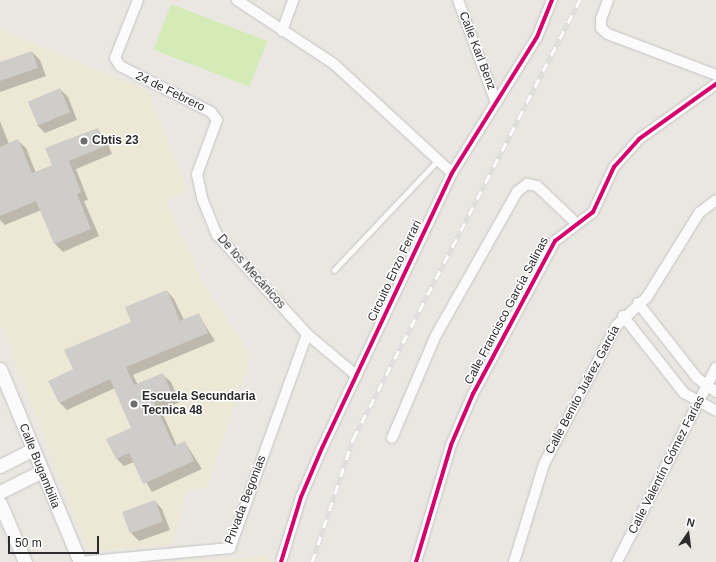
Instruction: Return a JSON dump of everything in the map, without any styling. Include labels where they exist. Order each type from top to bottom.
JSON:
[{"type":"street","name":"24 de Febrero","points":[[138,0],[117,46],[115,58],[120,66],[211,112],[217,120]]},
{"type":"street","points":[[237,0],[334,64],[452,172]]},
{"type":"street","points":[[282,31],[293,0]]},
{"type":"street","name":"Calle Karl Benz","points":[[458,0],[496,103]]},
{"type":"street","name":"Circuito Enzo Ferrari","points":[[281,562],[301,497],[452,172],[537,36],[552,0]]},
{"type":"street","points":[[608,0],[601,19],[601,28],[608,34],[716,75]]},
{"type":"street","name":"Calle Francisco García Salinas","points":[[416,562],[444,464],[473,394],[554,241],[594,212],[614,167],[639,139],[716,84]]},
{"type":"street","name":"De los Mecánicos","points":[[217,120],[197,174],[202,198],[217,235],[307,334],[357,376]]},
{"type":"street","points":[[392,438],[435,337],[517,192],[527,184],[537,186],[577,224]]},
{"type":"street","name":"Calle Benito Juárez García","points":[[514,562],[544,464],[623,316],[647,297],[699,213],[716,200]]},
{"type":"street","points":[[638,303],[706,388],[716,392]]},
{"type":"street","points":[[623,316],[684,393],[716,411]]},
{"type":"street","name":"Privada Begonias","points":[[80,562],[230,548],[307,334]]},
{"type":"street","name":"Calle Valentín Gómez Farías","points":[[617,562],[716,368]]},
{"type":"street","name":"Calle Bugambilia","points":[[0,369],[40,472],[80,562]]},
{"type":"street","points":[[0,466],[32,450]]},
{"type":"street","points":[[0,492],[40,472]]},
{"type":"street","points":[[0,503],[25,562]]},
{"type":"lane","points":[[334,270],[438,160]]},
{"type":"shaded area","name":"Escuela Secundaria Tecnica 48","points":[[0,29],[148,91],[188,191],[166,200],[206,288],[251,355],[207,488],[187,490],[173,545],[88,551],[0,324]]},
{"type":"shaded area","points":[[270,556],[269,562],[165,562]]},
{"type":"green space","points":[[171,4],[267,41],[250,87],[153,50]]},
{"type":"building","points":[[32,51],[38,68],[0,81],[0,62]]},
{"type":"building","points":[[60,88],[70,112],[38,126],[28,102]]},
{"type":"building","points":[[98,128],[105,146],[69,161],[81,192],[77,194],[91,229],[54,244],[36,201],[0,216],[0,147],[18,139],[32,173],[52,165],[45,148]]},
{"type":"building","points":[[167,290],[180,321],[199,313],[208,333],[126,367],[134,385],[163,373],[172,394],[154,402],[174,446],[185,441],[194,461],[143,484],[129,453],[116,459],[106,439],[131,428],[110,379],[59,403],[48,381],[73,369],[64,350],[131,322],[125,307]]},
{"type":"building","points":[[155,500],[163,522],[130,534],[122,512]]},
{"type":"railway","points":[[312,562],[353,439],[580,0]]},
{"type":"cycle path","points":[[281,562],[301,497],[322,448],[452,173],[537,37],[552,0]]},
{"type":"cycle path","points":[[416,562],[451,445],[473,394],[555,241],[593,212],[614,167],[639,139],[716,84]]},
{"type":"place","name":"Cbtis 23","points":[[84,141]]},
{"type":"place","name":"Escuela Secundaria Tecnica 48","points":[[134,404]]}]
